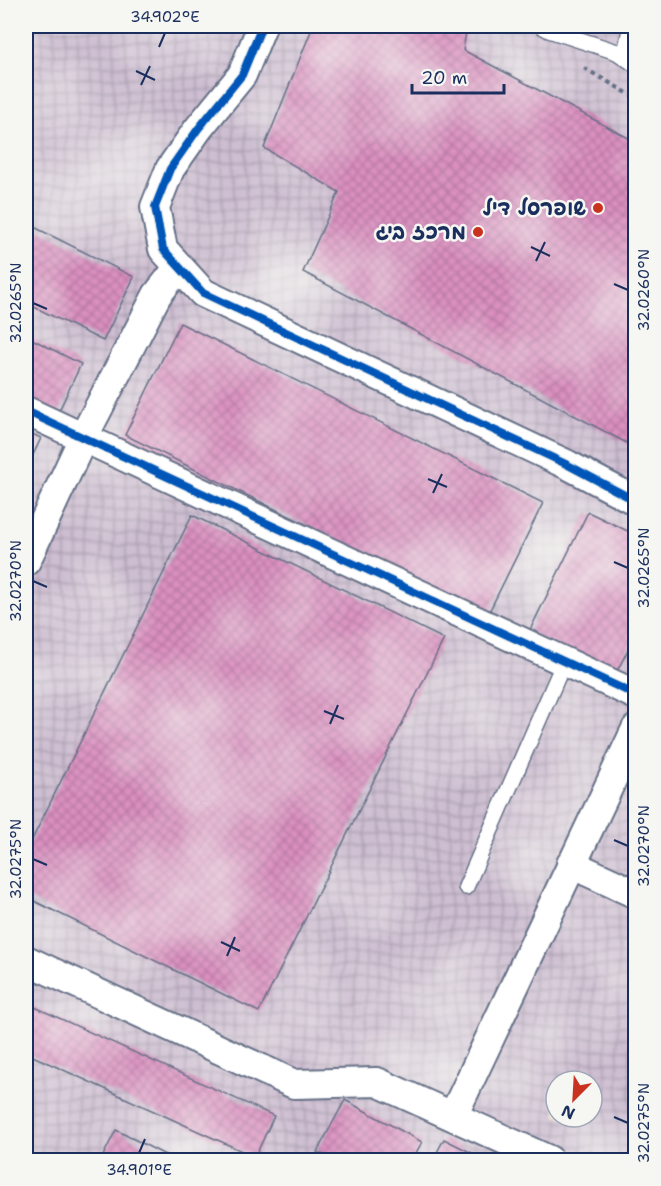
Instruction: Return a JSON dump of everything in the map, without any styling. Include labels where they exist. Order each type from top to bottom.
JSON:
[{"type":"street","points":[[262,26],[242,75],[198,129],[170,169],[155,207],[163,249],[202,293],[568,465],[636,501]]},
{"type":"street","points":[[26,561],[83,438],[157,295],[179,267]]},
{"type":"street","points":[[26,411],[636,695]]},
{"type":"street","points":[[453,1116],[636,729]]},
{"type":"street","points":[[571,864],[636,894]]},
{"type":"street","points":[[26,960],[294,1084],[377,1082],[549,1161]]},
{"type":"lane","points":[[542,26],[617,52],[630,61]]},
{"type":"lane","points":[[630,61],[631,26]]},
{"type":"lane","points":[[466,887],[564,662]]},
{"type":"shaded area","points":[[26,26],[635,26],[635,1160],[26,1160]]},
{"type":"building","name":"מרכז ביג","points":[[313,26],[467,26],[463,50],[636,142],[636,448],[303,272],[339,192],[264,148]]},
{"type":"building","points":[[26,223],[134,277],[103,341],[26,303]]},
{"type":"building","points":[[180,323],[543,503],[488,614],[125,435]]},
{"type":"building","points":[[26,336],[81,364],[56,417],[26,402]]},
{"type":"building","points":[[26,431],[41,438],[26,470]]},
{"type":"building","points":[[588,512],[636,535],[636,634],[615,675],[529,632]]},
{"type":"building","points":[[192,515],[444,639],[259,1012],[26,897],[26,852]]},
{"type":"building","points":[[26,1003],[274,1116],[255,1157],[26,1053]]},
{"type":"building","points":[[345,1100],[422,1142],[412,1160],[334,1160],[317,1152]]},
{"type":"building","points":[[116,1130],[175,1160],[101,1160]]},
{"type":"building","points":[[444,1139],[486,1160],[433,1160]]},
{"type":"cycle path","points":[[262,26],[242,75],[198,129],[170,169],[155,207],[163,249],[203,293],[568,465],[636,501]]},
{"type":"cycle path","points":[[26,411],[636,695]]},
{"type":"place","name":"שופרסל דיל","points":[[598,208]]},
{"type":"place","name":"מרכז ביג","points":[[478,232]]}]
